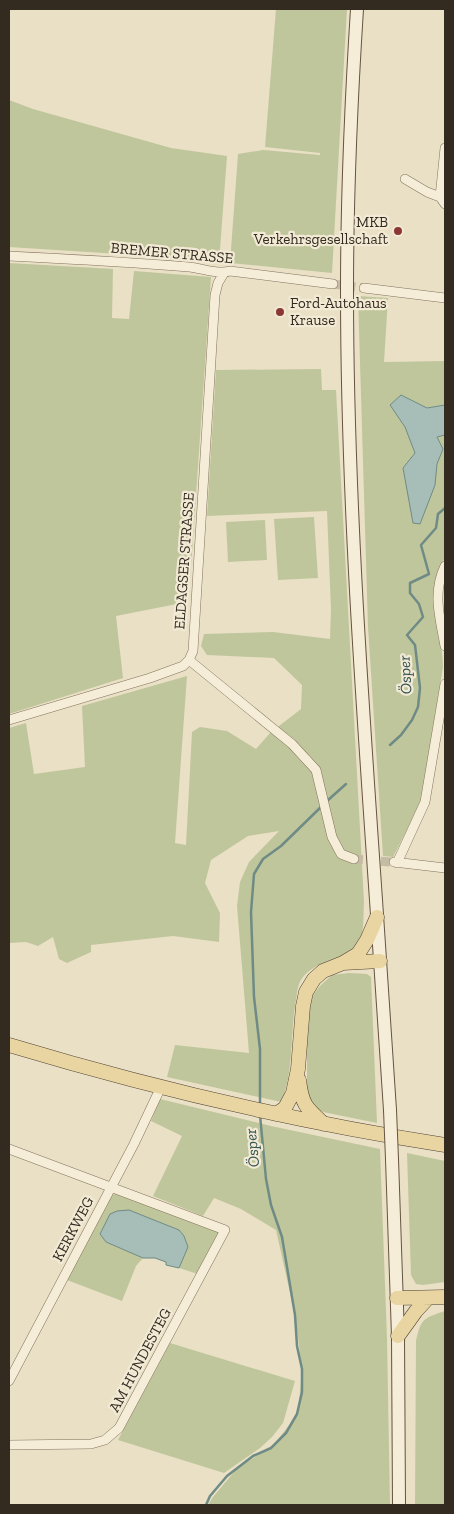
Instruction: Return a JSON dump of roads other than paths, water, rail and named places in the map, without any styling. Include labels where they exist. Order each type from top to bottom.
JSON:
[{"type":"main road","points":[[357,9],[348,212],[348,391],[361,683],[390,1110],[398,1336],[399,1505]]},
{"type":"main road","points":[[274,1114],[285,1108],[293,1093],[298,1069],[303,1006],[306,992],[314,979],[323,971],[343,963],[358,954],[367,940],[377,916]]},
{"type":"main road","points":[[343,963],[380,961]]},
{"type":"main road","points":[[9,1045],[160,1088],[274,1114],[445,1145]]},
{"type":"main road","points":[[298,1069],[301,1093],[306,1107],[324,1124]]},
{"type":"main road","points":[[397,1298],[445,1297]]},
{"type":"main road","points":[[398,1336],[428,1298]]},
{"type":"street","points":[[406,180],[443,201],[445,148]]},
{"type":"street","name":"BREMER STRASSE","points":[[9,256],[116,261],[201,268],[224,273],[230,271],[333,284]]},
{"type":"street","name":"ELDAGSER STRASSE","points":[[189,660],[193,651],[216,296],[218,283],[224,273]]},
{"type":"street","points":[[364,288],[445,298]]},
{"type":"street","points":[[445,566],[438,588],[437,603],[445,640]]},
{"type":"street","points":[[9,720],[150,678],[183,666],[189,660],[292,744],[316,770],[332,837],[341,854],[354,859]]},
{"type":"street","points":[[445,684],[425,802],[394,862],[445,868]]},
{"type":"street","name":"KERKWEG","points":[[9,1381],[134,1144],[160,1088]]},
{"type":"street","points":[[9,1149],[111,1186]]},
{"type":"street","name":"AM HUNDESTEG","points":[[9,1445],[91,1444],[105,1440],[120,1428],[226,1230],[111,1186]]},
{"type":"water","points":[[401,395],[427,408],[445,405],[445,435],[437,437],[443,449],[437,464],[435,485],[420,524],[413,523],[403,468],[415,453],[405,427],[390,405]]},
{"type":"water","points":[[129,1210],[179,1230],[184,1236],[188,1247],[179,1268],[166,1265],[166,1262],[155,1258],[143,1258],[106,1242],[100,1234],[110,1214]]},
{"type":"waterway","name":"Ösper","points":[[390,745],[401,735],[412,720],[418,707],[420,688],[415,645],[407,635],[423,617],[419,604],[410,593],[410,583],[429,574],[421,545],[436,528],[438,514],[445,508]]},
{"type":"waterway","name":"Ösper","points":[[327,801],[346,784]]},
{"type":"waterway","name":"Ösper","points":[[260,1104],[260,1049],[254,997],[251,912],[254,874],[263,859],[281,846],[323,805]]},
{"type":"waterway","name":"Ösper","points":[[206,1505],[210,1496],[227,1476],[253,1456],[271,1448],[286,1433],[297,1414],[302,1392],[302,1369],[297,1346],[295,1315],[282,1237],[271,1205],[266,1179],[260,1115]]},
{"type":"tunnel","points":[[333,284],[364,288]]},
{"type":"tunnel","points":[[354,859],[391,862]]},
{"type":"place","name":"MKB Verkehrsgesellschaft","points":[[398,231]]},
{"type":"place","name":"Ford-Autohaus Krause","points":[[280,312]]}]
